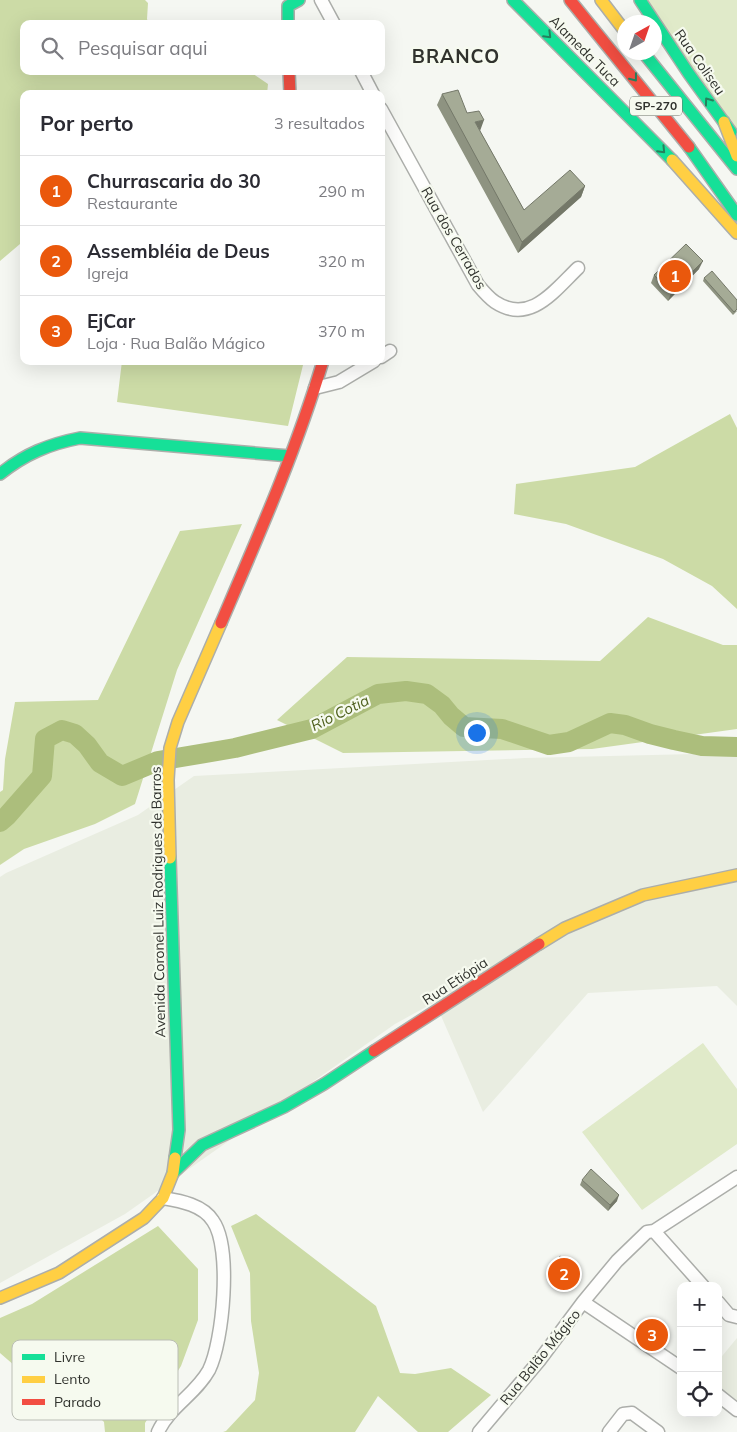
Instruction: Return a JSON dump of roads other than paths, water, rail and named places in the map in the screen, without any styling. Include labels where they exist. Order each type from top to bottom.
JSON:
[{"type":"main road","name":"Alameda Tuca","points":[[513,0],[678,166],[737,233]]},
{"type":"main road","name":"SP-270","points":[[570,0],[678,134],[737,215]]},
{"type":"main road","points":[[600,0],[617,21]]},
{"type":"main road","name":"Rua Coliseu","points":[[640,0],[689,74],[737,140]]},
{"type":"main road","points":[[288,2],[288,20]]},
{"type":"main road","name":"SP-270","points":[[649,60],[737,169]]},
{"type":"main road","points":[[289,75],[290,90]]},
{"type":"main road","points":[[724,122],[737,156]]},
{"type":"main road","name":"Avenida Coronel Luiz Rodrigues de Barros","points":[[163,1198],[173,1173],[179,1130],[168,780],[170,748],[178,722],[266,519],[315,388],[321,365]]},
{"type":"main road","points":[[0,474],[31,451],[54,443],[80,438],[290,456]]},
{"type":"main road","name":"Rua Etiópia","points":[[173,1173],[202,1145],[284,1107],[324,1084],[565,928],[643,895],[737,875]]},
{"type":"main road","points":[[179,1130],[188,1139],[202,1145]]},
{"type":"main road","points":[[0,1298],[59,1273],[144,1218],[163,1198]]},
{"type":"street","points":[[321,0],[332,20]]},
{"type":"street","points":[[363,75],[371,90]]},
{"type":"street","name":"Rua dos Cerrados","points":[[385,116],[478,286],[494,302],[514,311],[529,309],[544,300],[578,268]]},
{"type":"street","points":[[315,388],[338,382],[367,365]]},
{"type":"street","points":[[583,1302],[617,1261],[647,1232],[654,1231],[737,1177]]},
{"type":"street","points":[[163,1198],[182,1201],[201,1210],[212,1220],[219,1234],[224,1273],[221,1331],[210,1369],[201,1384],[178,1406]]},
{"type":"street","points":[[654,1231],[700,1282]]},
{"type":"street","name":"Rua Balão Mágico","points":[[479,1432],[539,1361],[583,1302],[677,1365]]},
{"type":"street","points":[[722,1307],[729,1315],[737,1317]]},
{"type":"street","points":[[722,1398],[737,1410]]},
{"type":"street","points":[[609,1432],[623,1414],[632,1413],[658,1432]]},
{"type":"street","points":[[158,1432],[166,1420]]},
{"type":"waterway","name":"Rio Cotia","points":[[0,822],[42,776],[45,739],[62,730],[75,734],[87,745],[100,763],[122,776],[158,761],[235,748],[312,729],[378,694],[406,691],[427,694],[442,705],[464,727],[502,729],[549,745],[569,742],[610,723],[625,725],[650,734],[702,746],[737,747]]},
{"type":"place","name":"Churrascaria do 30","points":[[675,276]]},
{"type":"place","name":"Assembléia de Deus","points":[[564,1274]]},
{"type":"place","name":"EjCar","points":[[652,1335]]},
{"type":"district","name":"BRANCO","points":[[456,56]]}]
